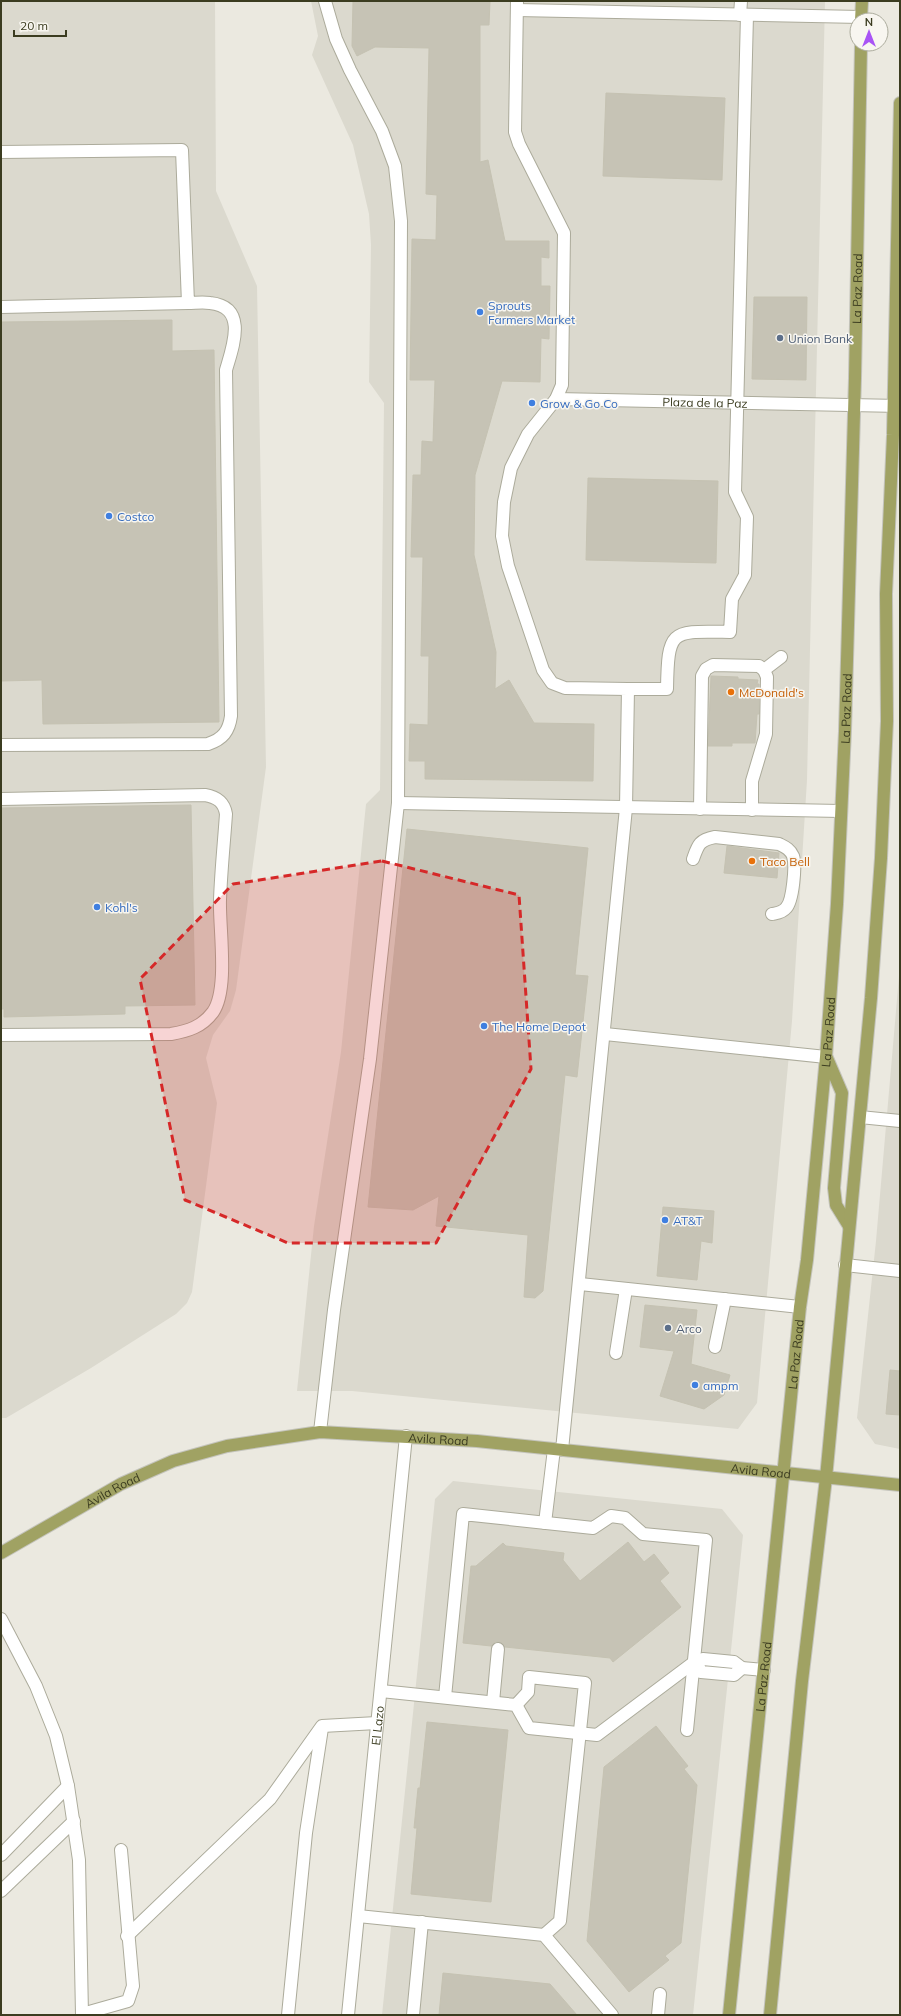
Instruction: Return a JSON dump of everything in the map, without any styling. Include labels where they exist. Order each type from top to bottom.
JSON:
[{"type":"main road","points":[[861,12],[862,1]]},
{"type":"main road","name":"La Paz Road","points":[[729,2015],[785,1474],[800,1307],[826,1057],[837,904],[845,731],[854,406],[861,52]]},
{"type":"main road","points":[[770,2015],[802,1681],[826,1478],[860,1118],[881,858],[887,720],[886,594],[897,406],[900,103]]},
{"type":"main road","points":[[826,1057],[842,1093],[834,1188],[836,1205],[849,1226]]},
{"type":"main road","name":"Avila Road","points":[[1,1553],[121,1484],[173,1461],[227,1446],[320,1432],[477,1441],[900,1485]]},
{"type":"street","points":[[320,1432],[334,1310],[370,1060],[398,803],[401,221],[399,190],[395,166],[382,131],[350,70],[336,38],[325,1]]},
{"type":"street","points":[[740,1],[744,15],[735,492],[747,517],[745,575],[732,599],[730,632],[692,631],[679,634],[671,642],[667,656],[667,690],[565,688],[552,683],[543,670],[508,566],[502,536],[504,502],[511,468],[528,434],[556,399],[562,385],[564,233],[519,144],[515,132],[517,6],[744,15],[849,19]]},
{"type":"street","points":[[1,152],[182,150],[188,303]]},
{"type":"street","points":[[1,307],[211,303],[222,306],[230,311],[235,322],[234,341],[226,370],[230,725],[225,734],[219,740],[208,744],[1,745]]},
{"type":"street","name":"Plaza de la Paz","points":[[556,399],[737,404],[897,406]]},
{"type":"street","points":[[764,670],[781,657]]},
{"type":"street","points":[[700,809],[702,676],[706,669],[712,665],[759,666],[764,670],[767,677],[766,734],[752,781],[752,810]]},
{"type":"street","points":[[545,1523],[558,1449],[580,1284],[605,1034],[626,808],[628,690]]},
{"type":"street","points":[[1,799],[206,795],[214,796],[220,801],[225,806],[226,814],[220,901],[220,998],[213,1012],[201,1024],[187,1031],[170,1034],[1,1035]]},
{"type":"street","points":[[398,803],[841,811]]},
{"type":"street","points":[[693,859],[698,845],[705,839],[715,837],[779,844],[788,848],[793,855],[795,864],[790,901],[787,907],[781,912],[772,914]]},
{"type":"street","points":[[605,1034],[826,1057]]},
{"type":"street","points":[[860,1118],[900,1121]]},
{"type":"street","points":[[845,1265],[900,1271]]},
{"type":"street","points":[[580,1284],[800,1307]]},
{"type":"street","points":[[616,1353],[626,1289]]},
{"type":"street","points":[[715,1347],[725,1299]]},
{"type":"street","name":"El Lazo","points":[[348,2015],[406,1436]]},
{"type":"street","points":[[445,1697],[463,1514],[593,1528],[611,1516],[625,1518],[643,1534],[706,1540],[695,1663],[687,1730]]},
{"type":"street","points":[[1,1619],[36,1686],[45,1707],[56,1736],[68,1786],[79,1860],[82,2015],[128,2001],[133,1986],[121,1850]]},
{"type":"street","points":[[493,1702],[498,1649]]},
{"type":"street","points":[[516,1705],[529,1728],[597,1735],[695,1663],[703,1659],[734,1662],[742,1668],[764,1670]]},
{"type":"street","points":[[516,1705],[528,1692],[529,1677],[585,1683],[560,1921],[544,1935]]},
{"type":"street","points":[[381,1691],[516,1705]]},
{"type":"street","points":[[322,1726],[378,1723]]},
{"type":"street","points":[[288,2015],[306,1833],[322,1726]]},
{"type":"street","points":[[128,1936],[270,1799],[322,1726]]},
{"type":"street","points":[[1,1855],[68,1786]]},
{"type":"street","points":[[1,1891],[74,1821]]},
{"type":"street","points":[[358,1916],[544,1935],[612,2015]]},
{"type":"street","points":[[413,2015],[422,1922]]},
{"type":"street","points":[[658,2015],[660,1994]]},
{"type":"highlighted area","points":[[382,861],[519,895],[531,1069],[436,1243],[288,1243],[185,1200],[140,979],[233,884]]},
{"type":"shaded area","points":[[1,1],[215,1],[216,191],[257,286],[266,767],[236,990],[230,1011],[213,1035],[206,1058],[217,1103],[192,1292],[187,1303],[176,1314],[91,1368],[6,1418],[1,1418]]},
{"type":"shaded area","points":[[311,1],[825,1],[807,780],[792,1021],[757,1403],[738,1429],[352,1391],[297,1391],[314,1226],[341,1052],[366,804],[380,790],[384,403],[369,382],[371,245],[369,214],[353,145],[312,55],[318,36]]},
{"type":"shaded area","points":[[900,965],[900,1449],[875,1444],[857,1418],[876,1241]]},
{"type":"shaded area","points":[[453,1481],[722,1509],[743,1535],[693,2015],[382,2015],[435,1499]]},
{"type":"building","points":[[353,1],[490,1],[489,25],[480,25],[480,162],[488,160],[505,241],[549,241],[549,258],[541,257],[541,286],[550,286],[549,339],[541,338],[540,382],[502,381],[475,475],[474,555],[496,652],[495,689],[509,680],[534,723],[594,724],[593,781],[425,779],[425,761],[409,761],[410,724],[428,725],[429,656],[421,656],[423,557],[411,557],[413,475],[421,475],[422,441],[433,442],[435,380],[410,380],[412,239],[436,240],[437,195],[426,194],[429,48],[375,47],[357,56],[352,46]]},
{"type":"building","points":[[606,93],[725,98],[722,180],[603,176]]},
{"type":"building","name":"Union Bank","points":[[754,297],[807,297],[806,380],[752,379]]},
{"type":"building","name":"Costco","points":[[172,320],[172,351],[214,350],[219,722],[43,724],[42,680],[1,681],[1,322]]},
{"type":"building","points":[[588,478],[718,481],[716,563],[586,560]]},
{"type":"building","points":[[711,676],[738,677],[738,679],[758,680],[759,714],[757,714],[755,743],[732,743],[732,746],[708,746]]},
{"type":"building","name":"Kohl's","points":[[191,805],[195,1005],[125,1006],[125,1014],[4,1017],[4,1009],[1,1009],[1,808]]},
{"type":"building","name":"The Home Depot","points":[[407,829],[588,848],[575,975],[588,976],[577,1077],[565,1075],[543,1291],[535,1298],[524,1297],[528,1235],[436,1226],[439,1196],[413,1210],[368,1207]]},
{"type":"building","name":"Taco Bell","points":[[727,846],[779,853],[777,878],[724,873]]},
{"type":"building","points":[[663,1207],[714,1211],[712,1243],[701,1241],[697,1280],[657,1276]]},
{"type":"building","points":[[645,1305],[697,1310],[691,1364],[730,1375],[724,1395],[704,1409],[660,1396],[674,1351],[640,1347]]},
{"type":"building","points":[[890,1370],[900,1371],[900,1415],[886,1414]]},
{"type":"building","points":[[628,1542],[644,1562],[654,1554],[669,1573],[660,1581],[681,1607],[613,1662],[610,1658],[505,1647],[499,1642],[495,1642],[491,1646],[463,1643],[471,1566],[476,1566],[503,1543],[506,1546],[564,1553],[563,1560],[580,1581]]},
{"type":"building","points":[[427,1722],[508,1730],[491,1902],[411,1894],[417,1828],[414,1828]]},
{"type":"building","points":[[656,1726],[688,1766],[684,1769],[697,1785],[681,1943],[665,1956],[669,1960],[629,1992],[587,1941],[604,1767]]},
{"type":"building","points":[[443,1973],[550,1984],[577,2015],[439,2015]]},
{"type":"place","name":"Sprouts Farmers Market","points":[[480,312]]},
{"type":"place","name":"Union Bank","points":[[780,338]]},
{"type":"place","name":"Grow & Go Co","points":[[532,403]]},
{"type":"place","name":"Costco","points":[[109,516]]},
{"type":"place","name":"McDonald's","points":[[731,692]]},
{"type":"place","name":"Taco Bell","points":[[752,861]]},
{"type":"place","name":"Kohl's","points":[[97,907]]},
{"type":"place","name":"The Home Depot","points":[[484,1026]]},
{"type":"place","name":"AT&T","points":[[665,1220]]},
{"type":"place","name":"Arco","points":[[668,1328]]},
{"type":"place","name":"ampm","points":[[695,1385]]}]
